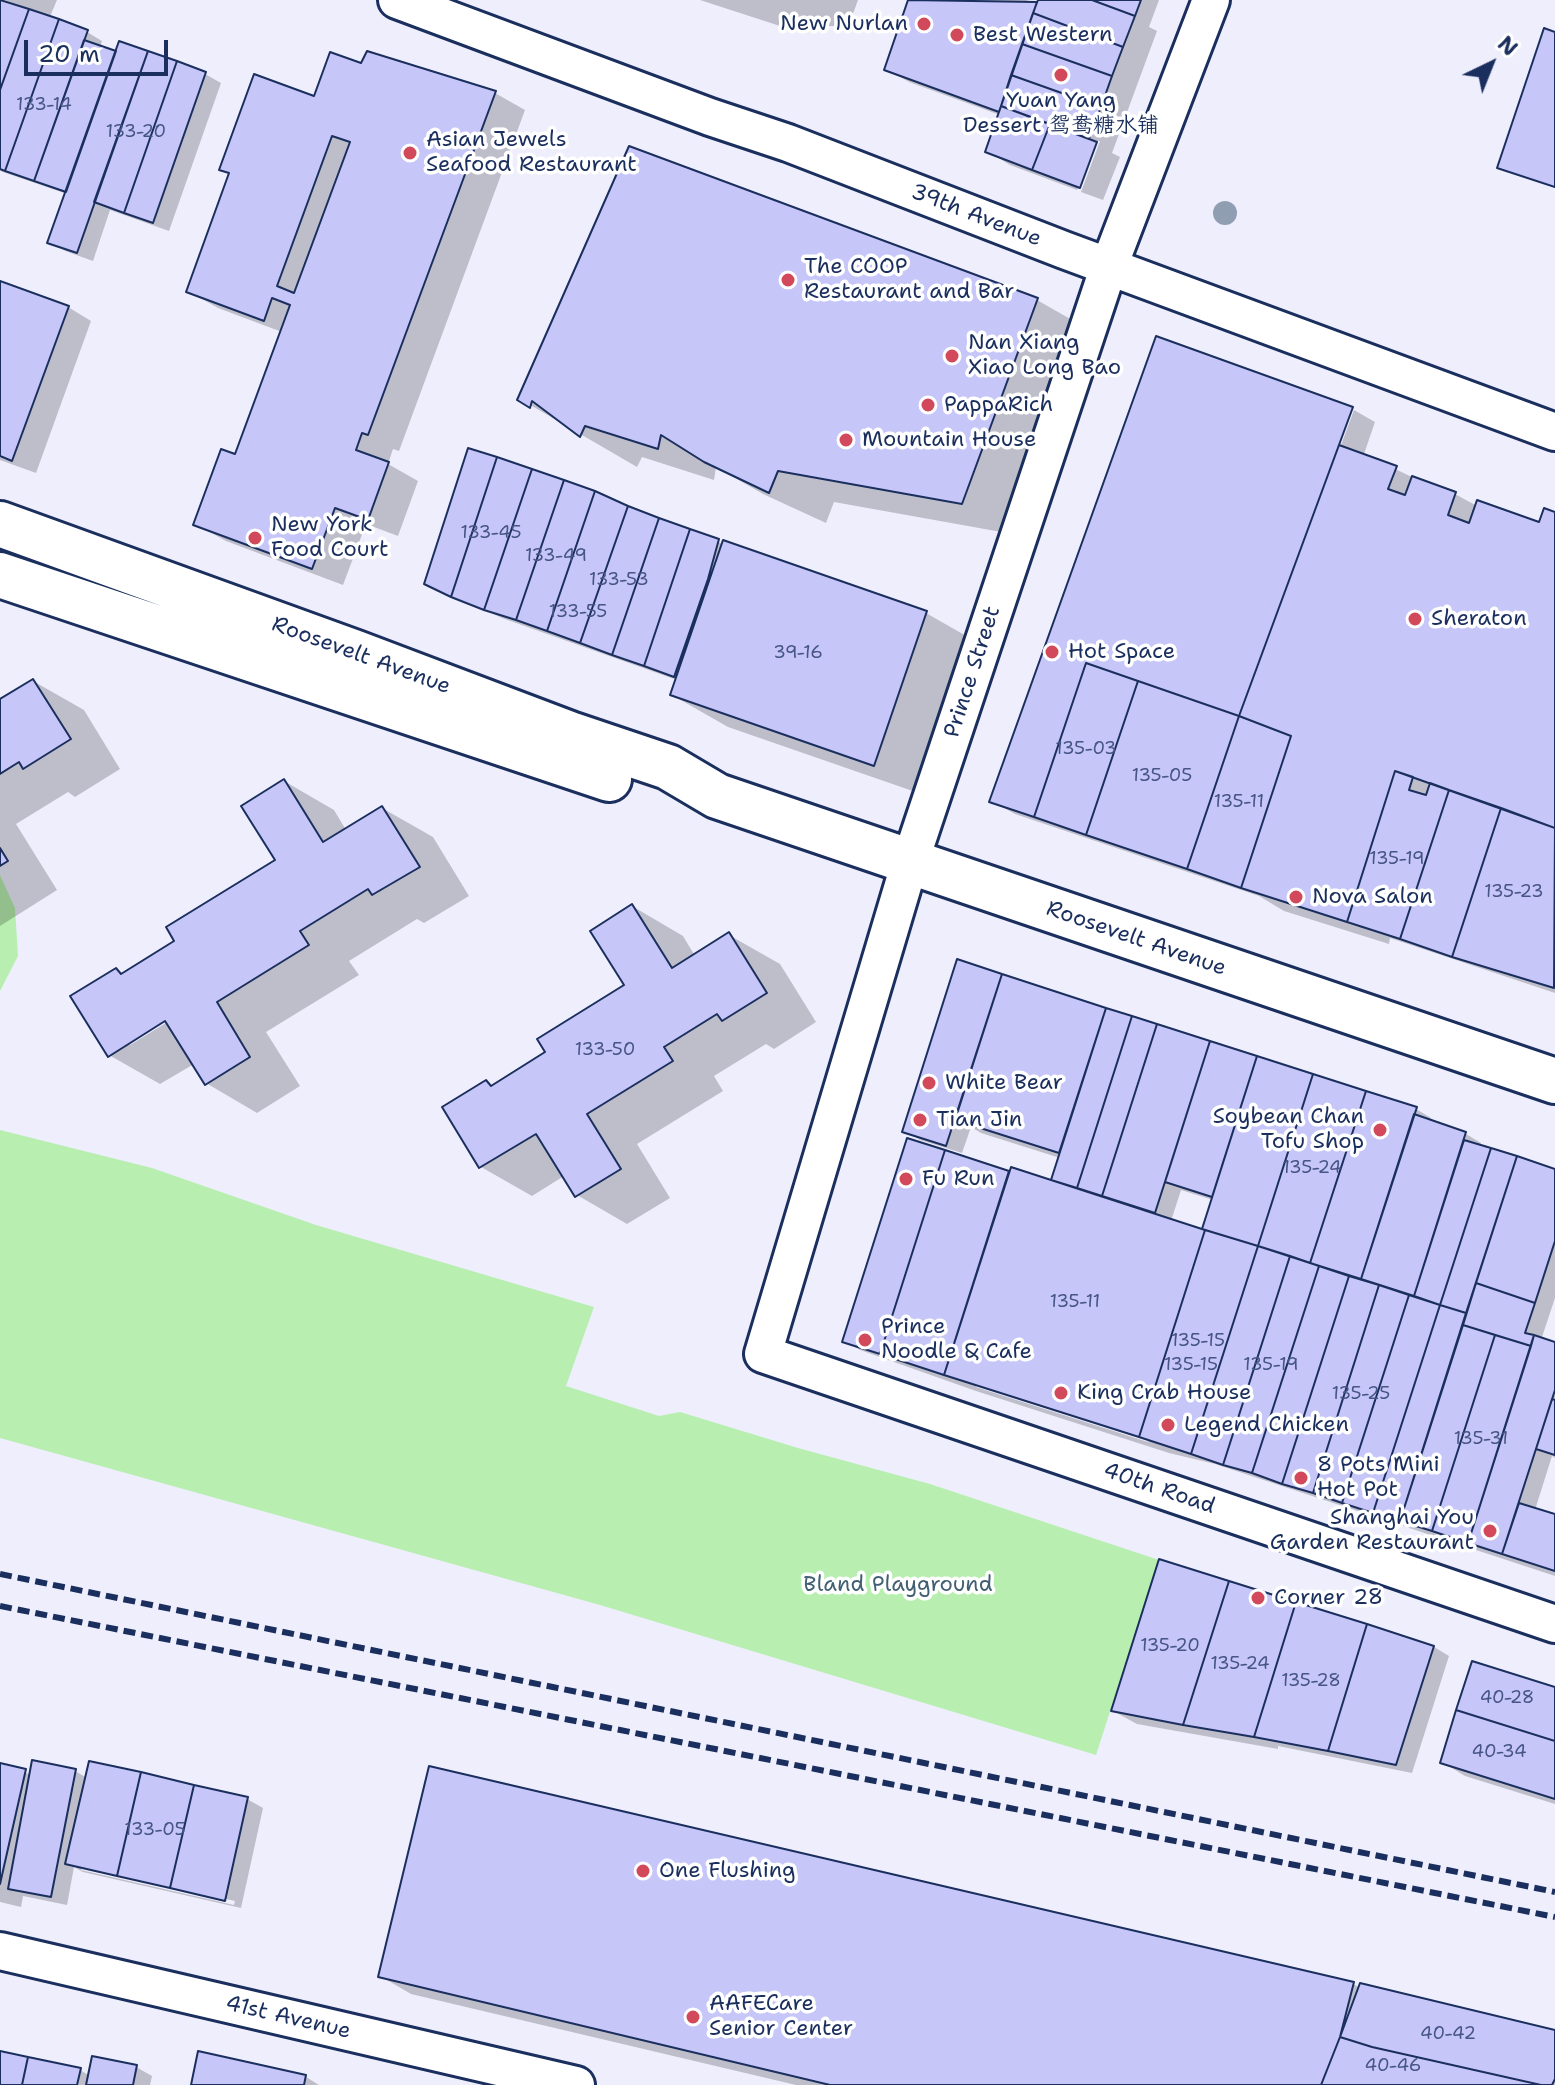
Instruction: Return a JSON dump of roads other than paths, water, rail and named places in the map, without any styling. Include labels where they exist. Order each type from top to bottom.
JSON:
[{"type":"main road","name":"Roosevelt Avenue","points":[[0,524],[570,734],[668,767],[717,796],[1555,1081]]},
{"type":"main road","name":"Roosevelt Avenue","points":[[0,575],[658,795],[717,796]]},
{"type":"street","name":"39th Avenue","points":[[397,0],[788,143],[1555,432]]},
{"type":"street","name":"Prince Street","points":[[763,1354],[910,862],[1109,266],[1211,0]]},
{"type":"street","name":"40th Road","points":[[763,1354],[1555,1624]]},
{"type":"street","name":"41st Avenue","points":[[0,1951],[576,2085]]},
{"type":"railway","points":[[0,1574],[1555,1892]]},
{"type":"railway","points":[[0,1606],[1555,1917]]},
{"type":"place","name":"New Nurlan","points":[[924,24]]},
{"type":"place","name":"Best Western","points":[[957,35]]},
{"type":"place","name":"Yuan Yang Dessert 鸳鸯糖水铺","points":[[1061,75]]},
{"type":"place","name":"Asian Jewels Seafood Restaurant","points":[[410,153]]},
{"type":"place","name":"The COOP Restaurant and Bar","points":[[788,280]]},
{"type":"place","name":"Nan Xiang Xiao Long Bao","points":[[952,356]]},
{"type":"place","name":"PappaRich","points":[[928,405]]},
{"type":"place","name":"Mountain House","points":[[846,440]]},
{"type":"place","name":"New York Food Court","points":[[255,538]]},
{"type":"place","name":"Sheraton","points":[[1415,619]]},
{"type":"place","name":"Hot Space","points":[[1052,652]]},
{"type":"place","name":"Nova Salon","points":[[1296,897]]},
{"type":"place","name":"White Bear","points":[[929,1083]]},
{"type":"place","name":"Tian Jin","points":[[920,1120]]},
{"type":"place","name":"Soybean Chan Tofu Shop","points":[[1380,1130]]},
{"type":"place","name":"Fu Run","points":[[906,1179]]},
{"type":"place","name":"Prince Noodle & Cafe","points":[[865,1340]]},
{"type":"place","name":"King Crab House","points":[[1061,1393]]},
{"type":"place","name":"Legend Chicken","points":[[1168,1425]]},
{"type":"place","name":"8 Pots Mini Hot Pot","points":[[1301,1478]]},
{"type":"place","name":"Shanghai You Garden Restaurant","points":[[1490,1531]]},
{"type":"place","name":"Corner 28","points":[[1258,1598]]},
{"type":"place","name":"One Flushing","points":[[643,1871]]},
{"type":"place","name":"AAFECare Senior Center","points":[[693,2017]]},
{"type":"park label","name":"Bland Playground","points":[[898,1585]]}]
